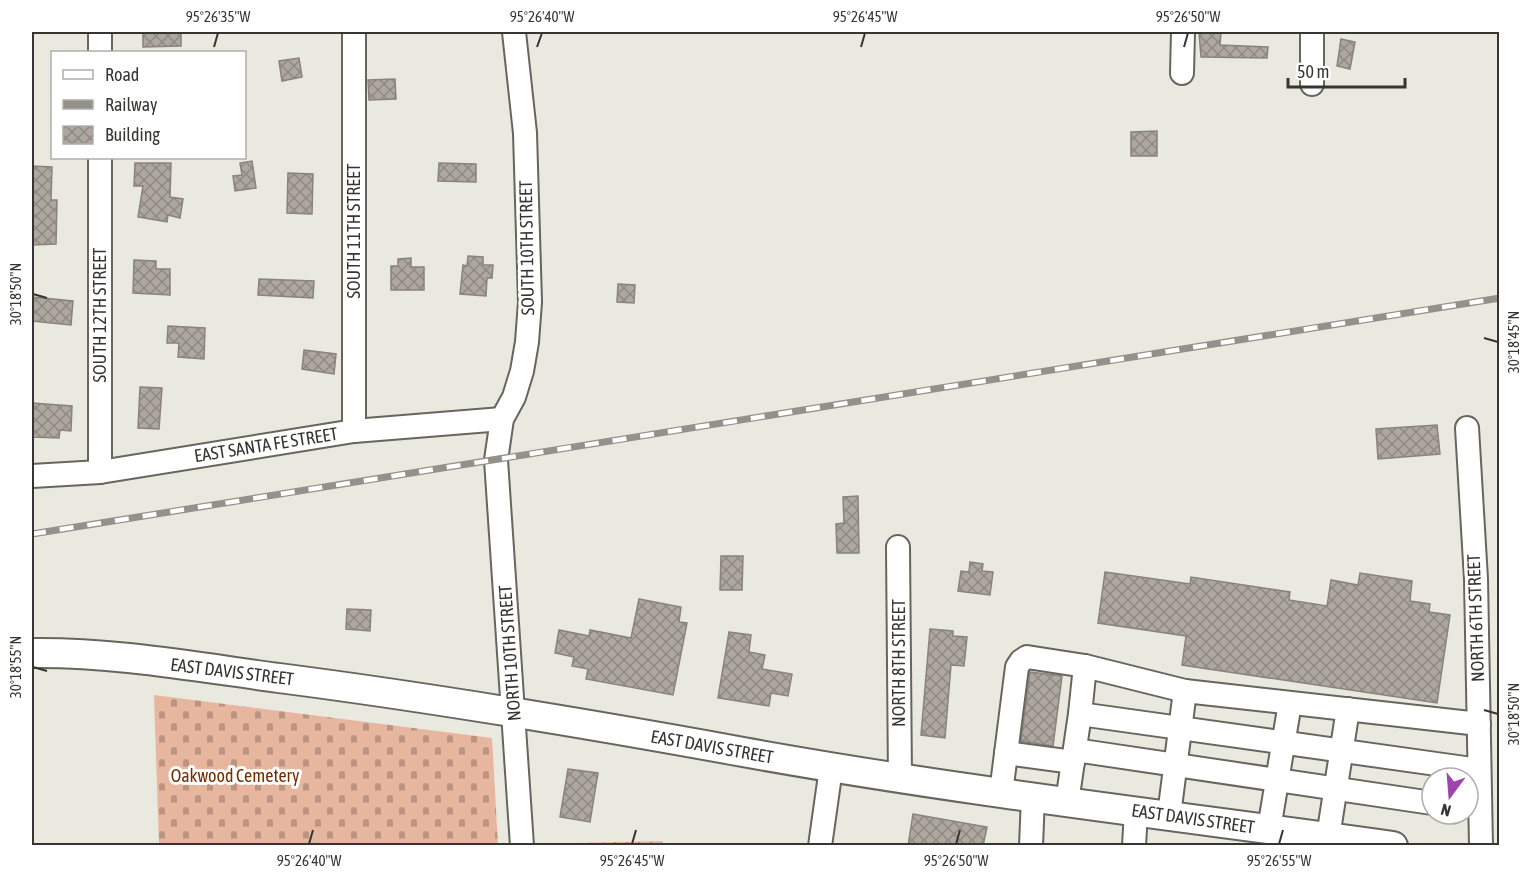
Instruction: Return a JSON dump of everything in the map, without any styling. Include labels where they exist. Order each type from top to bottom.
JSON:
[{"type":"main road","name":"EAST DAVIS STREET","points":[[32,653],[62,652],[111,656],[339,686],[514,712],[900,779],[1393,846]]},
{"type":"street","points":[[100,32],[100,51]]},
{"type":"street","name":"SOUTH 11TH STREET","points":[[354,32],[354,431]]},
{"type":"street","name":"SOUTH 10TH STREET","points":[[496,460],[502,419],[514,397],[522,371],[530,302],[525,133],[514,32]]},
{"type":"street","points":[[1182,73],[1183,32]]},
{"type":"street","points":[[1312,32],[1312,84]]},
{"type":"street","name":"SOUTH 12TH STREET","points":[[100,159],[100,472]]},
{"type":"street","name":"EAST SANTA FE STREET","points":[[32,476],[100,472],[354,431],[502,419]]},
{"type":"street","name":"NORTH 6TH STREET","points":[[1467,428],[1476,579],[1479,766]]},
{"type":"street","name":"NORTH 10TH STREET","points":[[496,460],[522,846]]},
{"type":"street","name":"NORTH 8TH STREET","points":[[898,547],[900,779]]},
{"type":"street","points":[[1001,793],[1017,667],[1027,657],[1085,666],[1185,691],[1479,724]]},
{"type":"street","points":[[1067,802],[1085,666]]},
{"type":"street","points":[[1169,815],[1185,691]]},
{"type":"street","points":[[1269,829],[1290,703]]},
{"type":"street","points":[[1328,837],[1348,709]]},
{"type":"street","points":[[1080,714],[1450,766]]},
{"type":"street","points":[[1006,753],[1176,765],[1420,801]]},
{"type":"street","points":[[820,846],[831,768]]},
{"type":"street","points":[[1031,846],[1033,797]]},
{"type":"street","points":[[1134,846],[1136,811]]},
{"type":"street","name":"NORTH 6TH STREET","points":[[1477,826],[1481,846]]},
{"type":"green space","name":"Oakwood Cemetery","points":[[154,695],[492,738],[498,845],[159,845]]},
{"type":"green space","points":[[662,841],[664,845],[531,846],[531,844]]},
{"type":"building","points":[[143,32],[181,32],[181,46],[143,47]]},
{"type":"building","points":[[1199,32],[1221,32],[1220,45],[1268,47],[1267,58],[1201,57]]},
{"type":"building","points":[[1341,39],[1355,42],[1350,69],[1337,66]]},
{"type":"building","points":[[299,58],[302,77],[282,81],[279,61]]},
{"type":"building","points":[[395,79],[396,99],[369,100],[368,80]]},
{"type":"building","points":[[1157,131],[1157,156],[1131,156],[1131,132]]},
{"type":"building","points":[[252,161],[256,188],[235,191],[233,176],[242,175],[240,163]]},
{"type":"building","points":[[135,163],[171,163],[170,197],[183,199],[180,218],[168,215],[167,222],[138,217],[143,186],[134,186]]},
{"type":"building","points":[[439,163],[476,164],[476,182],[438,181]]},
{"type":"building","points":[[32,166],[52,167],[51,200],[57,200],[56,244],[32,245]]},
{"type":"building","points":[[288,173],[313,174],[312,214],[287,213]]},
{"type":"building","points":[[468,256],[483,257],[483,265],[493,265],[492,278],[487,278],[486,296],[460,294],[463,265],[467,266]]},
{"type":"building","points":[[411,258],[411,267],[424,267],[424,290],[391,290],[391,266],[398,266],[398,259]]},
{"type":"building","points":[[134,260],[156,261],[156,269],[170,269],[170,295],[133,293]]},
{"type":"building","points":[[259,279],[314,281],[313,298],[258,295]]},
{"type":"building","points":[[618,284],[635,285],[634,303],[617,302]]},
{"type":"building","points":[[32,297],[73,301],[71,325],[32,321]]},
{"type":"building","points":[[168,326],[205,328],[204,359],[178,357],[179,343],[167,343]]},
{"type":"building","points":[[304,350],[336,354],[334,374],[302,369]]},
{"type":"building","points":[[140,387],[162,388],[159,429],[138,428]]},
{"type":"building","points":[[32,403],[72,406],[71,431],[60,430],[59,438],[32,437]]},
{"type":"building","points":[[1437,425],[1440,454],[1378,459],[1376,429]]},
{"type":"building","points":[[858,496],[859,553],[837,553],[836,524],[844,523],[843,497]]},
{"type":"building","points":[[721,556],[743,556],[742,590],[720,590]]},
{"type":"building","points":[[970,562],[983,564],[982,571],[993,572],[990,595],[958,591],[961,571],[969,572]]},
{"type":"building","points":[[1105,572],[1190,584],[1191,577],[1290,592],[1289,600],[1327,606],[1331,580],[1358,585],[1360,573],[1412,581],[1410,601],[1430,604],[1429,612],[1450,615],[1437,703],[1182,665],[1186,636],[1098,623]]},
{"type":"building","points":[[639,599],[681,607],[679,622],[687,623],[673,695],[586,679],[588,669],[572,666],[574,657],[555,653],[559,630],[589,636],[590,630],[631,638]]},
{"type":"building","points":[[347,609],[371,610],[370,631],[346,629]]},
{"type":"building","points":[[930,629],[953,631],[953,636],[967,637],[964,666],[951,665],[945,738],[921,735]]},
{"type":"building","points":[[729,632],[751,635],[749,652],[765,655],[762,669],[792,674],[788,696],[771,693],[769,706],[718,698]]},
{"type":"building","points":[[1030,672],[1062,676],[1053,746],[1021,741]]},
{"type":"building","points":[[568,769],[598,773],[590,822],[560,817]]},
{"type":"building","points":[[913,814],[987,827],[983,846],[908,846]]},
{"type":"railway","points":[[32,534],[1500,298]]}]
